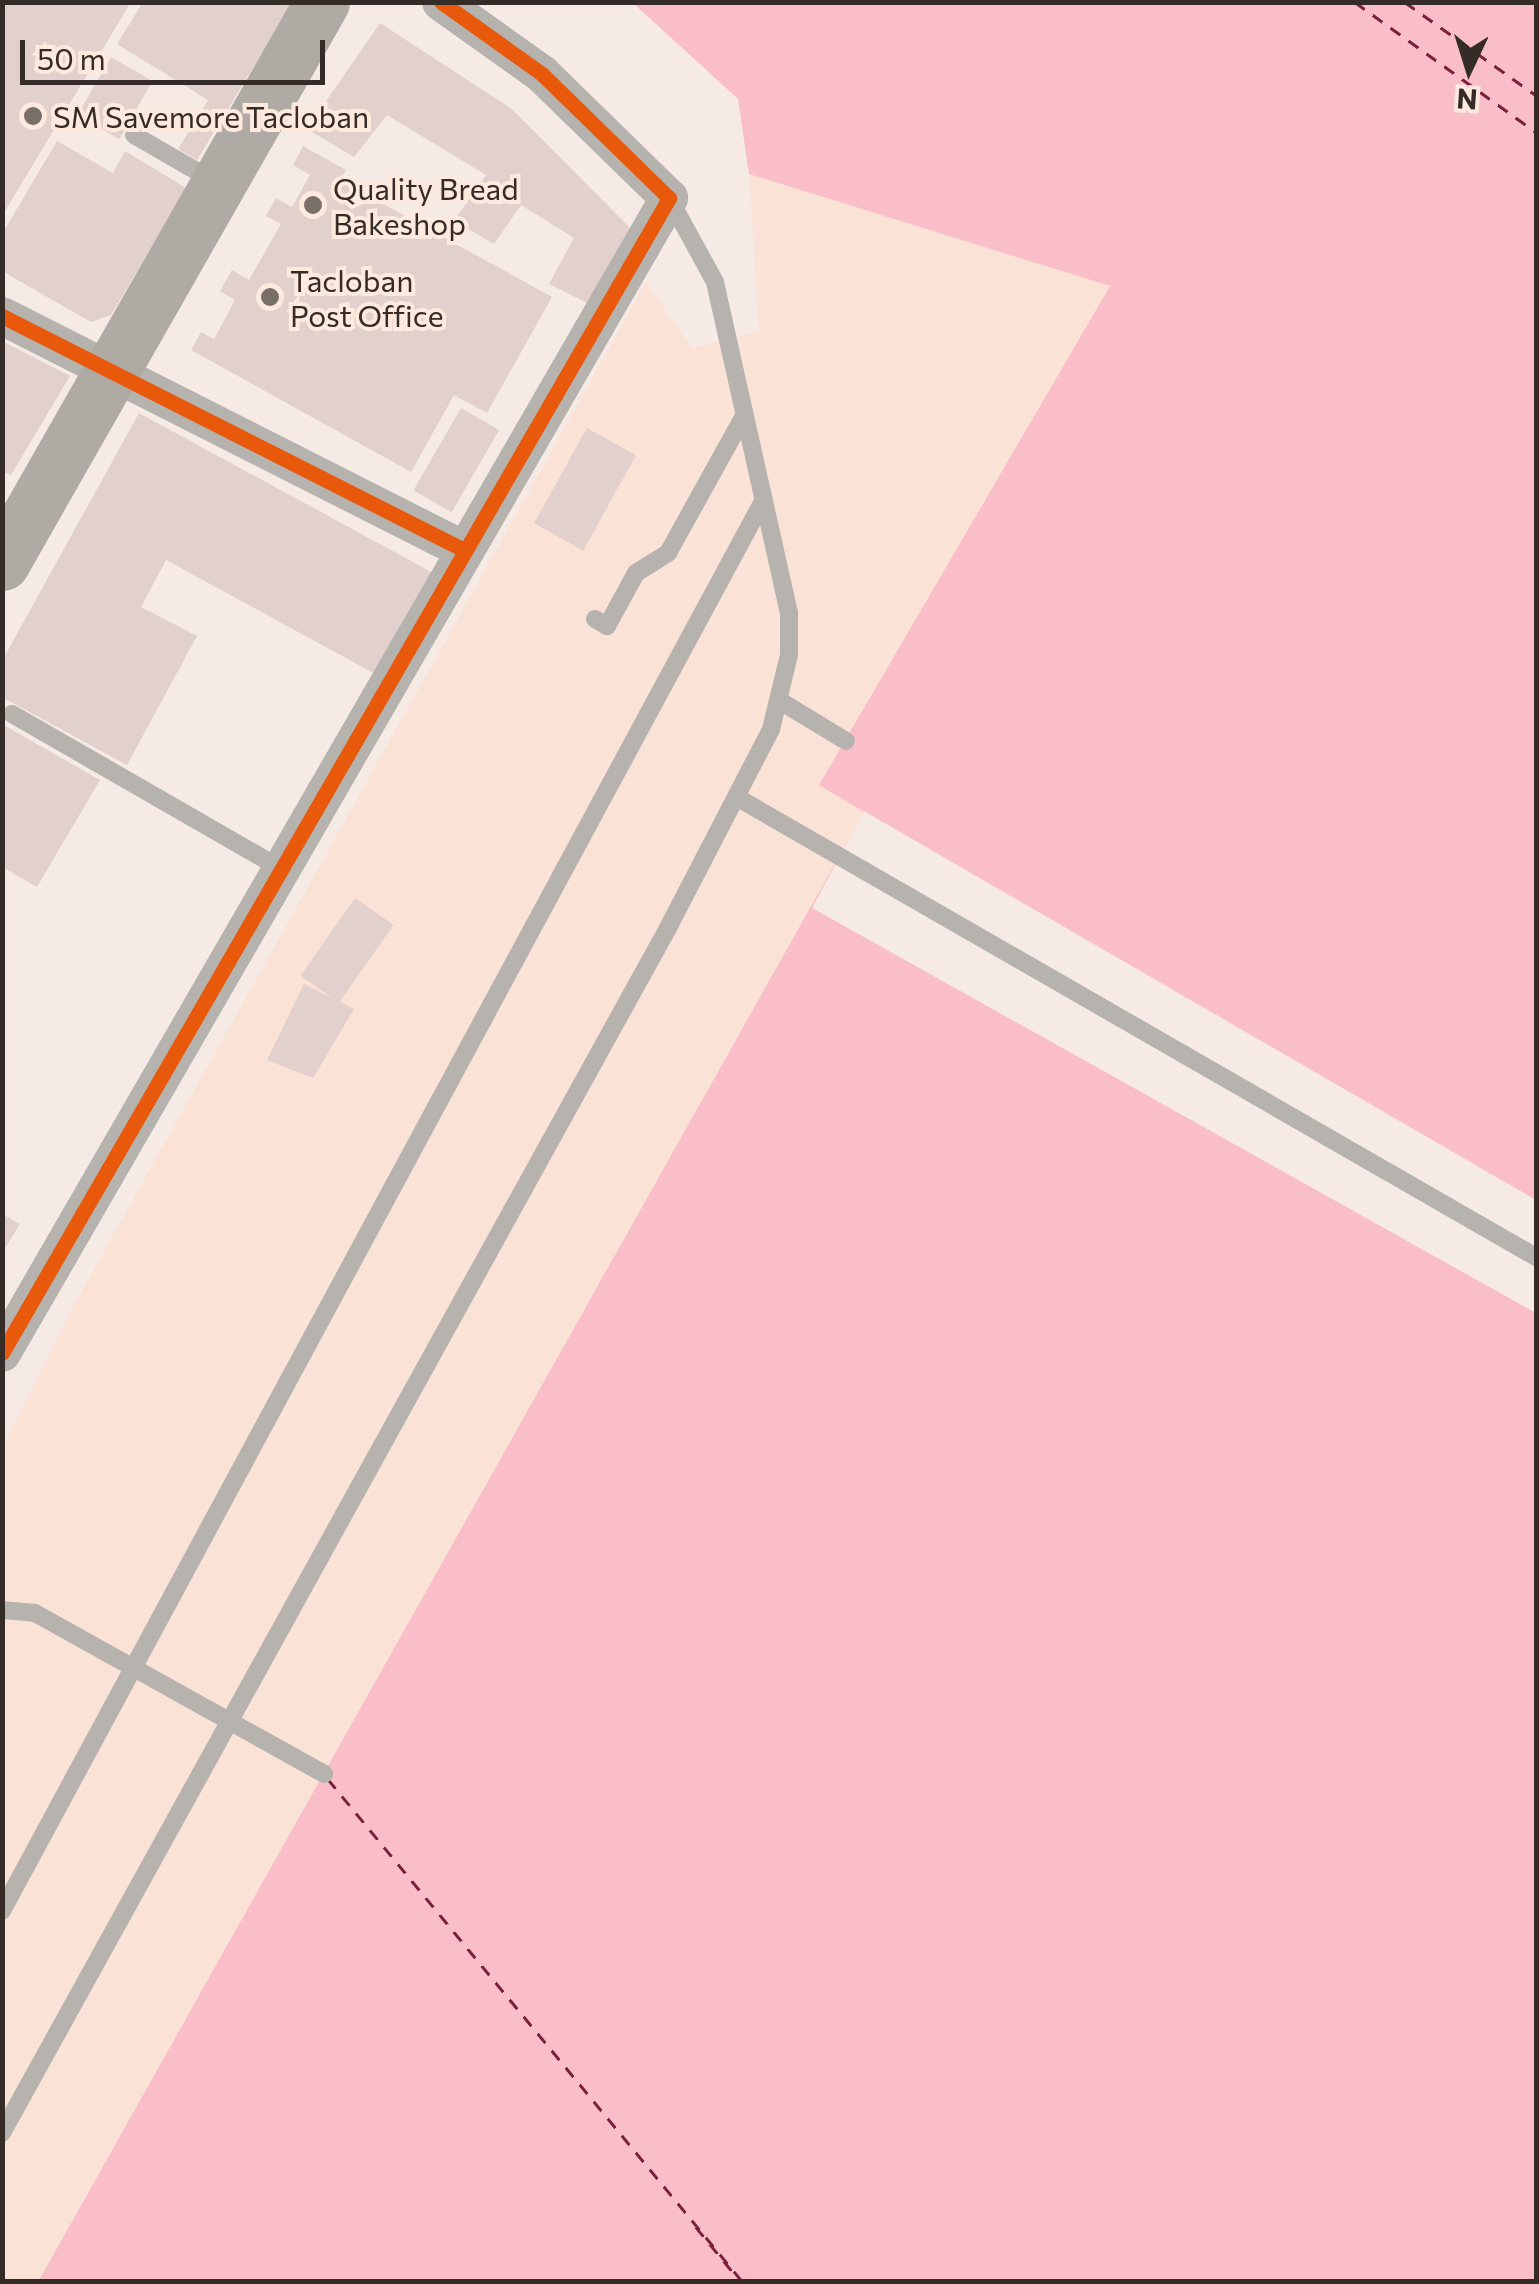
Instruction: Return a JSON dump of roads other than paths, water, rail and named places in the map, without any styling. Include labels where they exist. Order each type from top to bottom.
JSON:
[{"type":"main road","points":[[2,562],[16,507],[113,373],[217,182],[322,2]]},
{"type":"street","points":[[2,1353],[669,198],[542,74],[440,2]]},
{"type":"street","points":[[2,316],[464,550]]},
{"type":"lane","points":[[134,135],[217,182]]},
{"type":"lane","points":[[2,2133],[738,798],[780,701],[789,655],[789,613],[715,282],[669,198]]},
{"type":"lane","points":[[595,619],[607,626],[636,574],[668,553],[744,416]]},
{"type":"lane","points":[[2,1911],[762,503]]},
{"type":"lane","points":[[780,701],[846,741]]},
{"type":"lane","points":[[12,714],[280,868]]},
{"type":"lane","points":[[738,798],[1536,1257]]},
{"type":"lane","points":[[2,1610],[35,1613],[324,1774]]},
{"type":"place","name":"SM Savemore Tacloban","points":[[33,116]]},
{"type":"place","name":"Quality Bread Bakeshop","points":[[313,205]]},
{"type":"place","name":"Tacloban Post Office","points":[[270,297]]}]
